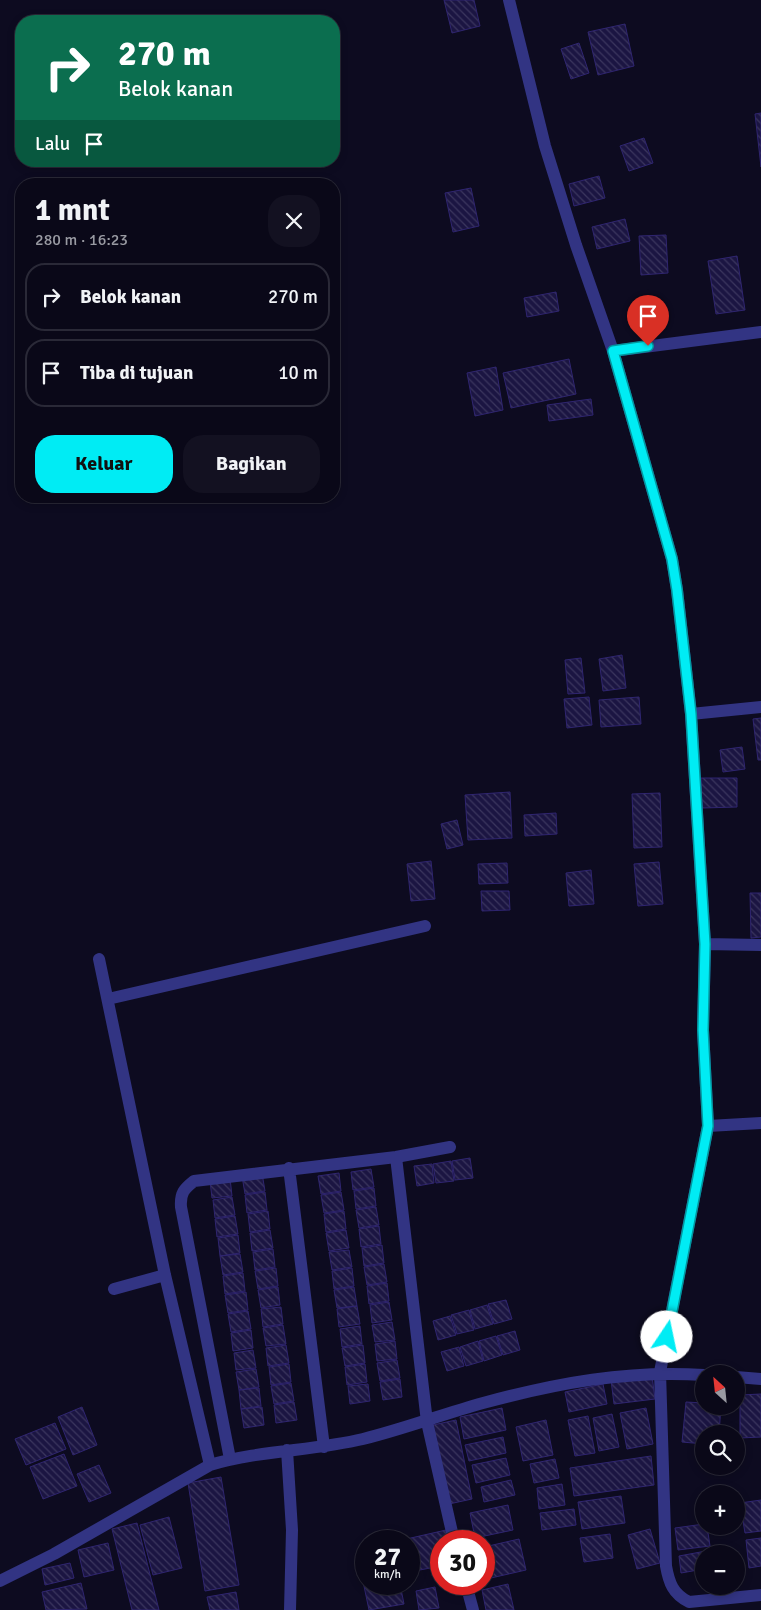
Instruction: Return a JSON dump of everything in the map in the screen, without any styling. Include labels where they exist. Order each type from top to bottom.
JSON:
[{"type":"street","points":[[509,0],[545,146],[576,245],[613,351],[672,559],[691,714],[705,944],[703,1030],[708,1126],[660,1372],[666,1566],[672,1588],[679,1597],[689,1602],[761,1595]]},
{"type":"street","points":[[613,351],[761,332]]},
{"type":"street","points":[[691,714],[761,707]]},
{"type":"street","points":[[108,999],[425,926]]},
{"type":"street","points":[[705,944],[761,945]]},
{"type":"street","points":[[99,959],[166,1275],[210,1464]]},
{"type":"street","points":[[708,1126],[761,1124]]},
{"type":"street","points":[[230,1459],[180,1198],[184,1188],[194,1181],[289,1168],[396,1157],[450,1147]]},
{"type":"street","points":[[396,1157],[428,1422],[452,1530]]},
{"type":"street","points":[[289,1168],[324,1447]]},
{"type":"street","points":[[114,1289],[166,1275]]},
{"type":"street","points":[[0,1581],[80,1540],[210,1464],[287,1450],[324,1447],[428,1422],[482,1404],[584,1380],[660,1372],[695,1374]]},
{"type":"street","points":[[745,1378],[761,1379]]},
{"type":"street","points":[[287,1450],[292,1530],[290,1610]]},
{"type":"street","points":[[469,1595],[474,1610]]},
{"type":"building","points":[[444,0],[474,0],[480,26],[452,33]]},
{"type":"building","points":[[625,24],[634,66],[598,75],[588,32]]},
{"type":"building","points":[[579,43],[589,73],[571,79],[561,49]]},
{"type":"building","points":[[761,113],[761,167],[755,114]]},
{"type":"building","points":[[644,138],[653,163],[629,171],[620,146]]},
{"type":"building","points":[[599,176],[605,198],[574,206],[569,184]]},
{"type":"building","points":[[471,188],[479,226],[453,232],[445,193]]},
{"type":"building","points":[[625,219],[630,241],[597,249],[592,227]]},
{"type":"building","points":[[666,235],[668,273],[641,275],[639,236]]},
{"type":"building","points":[[737,256],[745,310],[716,314],[708,261]]},
{"type":"building","points":[[556,292],[559,311],[527,317],[524,298]]},
{"type":"building","points":[[569,359],[576,394],[511,408],[503,373]]},
{"type":"building","points":[[496,367],[503,410],[475,416],[467,373]]},
{"type":"building","points":[[591,399],[593,415],[549,421],[547,405]]},
{"type":"building","points":[[622,655],[626,688],[603,691],[599,659]]},
{"type":"building","points":[[581,658],[585,693],[568,694],[565,660]]},
{"type":"building","points":[[589,697],[592,725],[567,728],[564,699]]},
{"type":"building","points":[[639,697],[641,724],[601,727],[599,700]]},
{"type":"building","points":[[761,718],[761,760],[758,760],[753,719]]},
{"type":"building","points":[[742,747],[745,769],[723,772],[720,750]]},
{"type":"building","points":[[701,778],[737,778],[737,807],[702,808]]},
{"type":"building","points":[[510,792],[512,838],[468,840],[465,795]]},
{"type":"building","points":[[660,793],[662,847],[634,848],[632,794]]},
{"type":"building","points":[[556,813],[557,834],[525,836],[524,815]]},
{"type":"building","points":[[457,820],[463,845],[447,849],[441,824]]},
{"type":"building","points":[[431,861],[435,899],[411,901],[407,864]]},
{"type":"building","points":[[659,862],[663,904],[638,906],[634,864]]},
{"type":"building","points":[[507,863],[508,883],[479,884],[478,864]]},
{"type":"building","points":[[591,870],[594,904],[569,906],[566,873]]},
{"type":"building","points":[[481,891],[509,891],[510,910],[482,911]]},
{"type":"building","points":[[750,893],[761,893],[761,937],[751,938]]},
{"type":"building","points":[[470,1158],[473,1178],[455,1180],[452,1161]]},
{"type":"building","points":[[451,1161],[454,1181],[436,1183],[433,1164]]},
{"type":"building","points":[[432,1164],[434,1183],[417,1186],[414,1166]]},
{"type":"building","points":[[371,1169],[374,1187],[353,1190],[351,1172]]},
{"type":"building","points":[[262,1173],[265,1191],[245,1194],[242,1176]]},
{"type":"building","points":[[339,1173],[341,1191],[321,1194],[318,1176]]},
{"type":"building","points":[[230,1178],[232,1196],[212,1198],[210,1181]]},
{"type":"building","points":[[374,1188],[376,1206],[356,1209],[354,1191]]},
{"type":"building","points":[[265,1192],[267,1210],[247,1213],[245,1195]]},
{"type":"building","points":[[341,1192],[344,1210],[324,1213],[321,1195]]},
{"type":"building","points":[[232,1197],[235,1215],[215,1218],[213,1200]]},
{"type":"building","points":[[376,1207],[379,1225],[359,1228],[356,1210]]},
{"type":"building","points":[[268,1211],[270,1229],[250,1232],[248,1214]]},
{"type":"building","points":[[344,1211],[346,1229],[326,1232],[324,1214]]},
{"type":"building","points":[[235,1216],[238,1234],[217,1237],[215,1219]]},
{"type":"building","points":[[379,1226],[381,1244],[361,1247],[359,1229]]},
{"type":"building","points":[[270,1230],[273,1248],[252,1251],[250,1233]]},
{"type":"building","points":[[346,1230],[349,1248],[329,1251],[326,1233]]},
{"type":"building","points":[[238,1235],[240,1253],[220,1256],[218,1238]]},
{"type":"building","points":[[382,1245],[384,1263],[364,1266],[362,1248]]},
{"type":"building","points":[[273,1249],[275,1267],[255,1270],[253,1252]]},
{"type":"building","points":[[349,1250],[352,1267],[332,1270],[329,1252]]},
{"type":"building","points":[[240,1254],[243,1272],[223,1275],[220,1256]]},
{"type":"building","points":[[384,1264],[387,1282],[367,1285],[364,1267]]},
{"type":"building","points":[[276,1268],[278,1286],[258,1289],[255,1271]]},
{"type":"building","points":[[352,1268],[354,1286],[334,1289],[332,1271]]},
{"type":"building","points":[[243,1273],[245,1291],[225,1294],[223,1276]]},
{"type":"building","points":[[387,1283],[389,1301],[369,1304],[367,1286]]},
{"type":"building","points":[[278,1287],[280,1305],[261,1308],[258,1290]]},
{"type":"building","points":[[354,1287],[357,1306],[337,1308],[334,1290]]},
{"type":"building","points":[[246,1292],[248,1310],[228,1313],[225,1295]]},
{"type":"building","points":[[506,1300],[512,1319],[494,1324],[488,1304]]},
{"type":"building","points":[[389,1302],[392,1320],[372,1323],[370,1305]]},
{"type":"building","points":[[487,1305],[493,1324],[475,1329],[470,1310]]},
{"type":"building","points":[[357,1306],[360,1324],[339,1327],[337,1309]]},
{"type":"building","points":[[281,1307],[283,1324],[263,1327],[261,1309]]},
{"type":"building","points":[[469,1310],[474,1330],[457,1334],[451,1315]]},
{"type":"building","points":[[248,1311],[251,1329],[231,1332],[228,1314]]},
{"type":"building","points":[[450,1316],[456,1335],[438,1340],[433,1321]]},
{"type":"building","points":[[392,1322],[395,1340],[375,1342],[372,1325]]},
{"type":"building","points":[[283,1325],[286,1344],[266,1346],[263,1328]]},
{"type":"building","points":[[360,1326],[362,1344],[342,1347],[340,1329]]},
{"type":"building","points":[[251,1330],[253,1348],[233,1351],[231,1333]]},
{"type":"building","points":[[515,1331],[520,1350],[503,1355],[497,1336]]},
{"type":"building","points":[[496,1336],[502,1355],[484,1361],[479,1341]]},
{"type":"building","points":[[395,1341],[397,1359],[377,1361],[375,1344]]},
{"type":"building","points":[[478,1341],[483,1361],[466,1366],[460,1347]]},
{"type":"building","points":[[286,1345],[289,1363],[268,1366],[266,1348]]},
{"type":"building","points":[[363,1345],[365,1363],[345,1366],[342,1348]]},
{"type":"building","points":[[459,1347],[464,1366],[447,1371],[441,1352]]},
{"type":"building","points":[[253,1350],[256,1368],[236,1370],[234,1353]]},
{"type":"building","points":[[397,1360],[400,1378],[380,1381],[377,1363]]},
{"type":"building","points":[[289,1364],[291,1382],[271,1385],[269,1367]]},
{"type":"building","points":[[365,1364],[367,1382],[347,1385],[345,1367]]},
{"type":"building","points":[[256,1369],[259,1387],[239,1390],[236,1372]]},
{"type":"building","points":[[652,1376],[655,1399],[614,1404],[611,1380]]},
{"type":"building","points":[[400,1379],[402,1397],[383,1400],[380,1382]]},
{"type":"building","points":[[291,1383],[294,1401],[274,1404],[271,1386]]},
{"type":"building","points":[[368,1384],[370,1401],[350,1404],[348,1386]]},
{"type":"building","points":[[603,1384],[607,1404],[569,1412],[565,1392]]},
{"type":"building","points":[[259,1388],[261,1406],[241,1409],[239,1390]]},
{"type":"building","points":[[761,1394],[761,1437],[745,1438],[745,1425],[740,1425],[740,1415],[745,1415],[745,1395]]},
{"type":"building","points":[[294,1402],[297,1420],[276,1423],[274,1405]]},
{"type":"building","points":[[686,1402],[695,1402],[695,1415],[720,1415],[720,1425],[695,1425],[695,1443],[682,1442]]},
{"type":"building","points":[[82,1407],[97,1445],[73,1455],[58,1417]]},
{"type":"building","points":[[262,1407],[264,1425],[244,1428],[241,1409]]},
{"type":"building","points":[[502,1408],[506,1430],[464,1439],[460,1417]]},
{"type":"building","points":[[646,1408],[653,1444],[627,1449],[620,1413]]},
{"type":"building","points":[[612,1414],[619,1447],[599,1451],[593,1418]]},
{"type":"building","points":[[588,1416],[595,1453],[575,1456],[568,1420]]},
{"type":"building","points":[[456,1420],[472,1499],[449,1504],[433,1425]]},
{"type":"building","points":[[546,1420],[553,1455],[523,1461],[516,1427]]},
{"type":"building","points":[[55,1423],[66,1449],[26,1465],[15,1439]]},
{"type":"building","points":[[503,1437],[506,1453],[469,1461],[465,1445]]},
{"type":"building","points":[[64,1454],[77,1486],[43,1499],[30,1467]]},
{"type":"building","points":[[651,1456],[654,1485],[574,1496],[570,1468]]},
{"type":"building","points":[[506,1458],[510,1475],[476,1483],[472,1465]]},
{"type":"building","points":[[555,1459],[559,1478],[534,1483],[530,1464]]},
{"type":"building","points":[[99,1465],[111,1493],[89,1502],[77,1474]]},
{"type":"building","points":[[221,1477],[239,1585],[205,1591],[188,1483]]},
{"type":"building","points":[[511,1480],[515,1495],[484,1502],[481,1487]]},
{"type":"building","points":[[562,1484],[565,1505],[539,1509],[537,1488]]},
{"type":"building","points":[[621,1496],[625,1523],[582,1529],[578,1502]]},
{"type":"building","points":[[761,1500],[761,1531],[745,1533],[745,1502]]},
{"type":"building","points":[[508,1505],[513,1530],[495,1534],[495,1530],[473,1530],[470,1513]]},
{"type":"building","points":[[574,1509],[576,1525],[542,1530],[540,1513]]},
{"type":"building","points":[[169,1517],[182,1568],[153,1575],[140,1525]]},
{"type":"building","points":[[137,1523],[159,1610],[132,1610],[112,1529]]},
{"type":"building","points":[[695,1525],[695,1535],[708,1535],[710,1545],[695,1545],[695,1548],[678,1550],[675,1528]]},
{"type":"building","points":[[650,1529],[660,1563],[637,1569],[628,1535]]},
{"type":"building","points":[[430,1534],[430,1568],[420,1570],[420,1536]]},
{"type":"building","points":[[610,1534],[613,1558],[584,1562],[580,1538]]},
{"type":"building","points":[[761,1538],[761,1566],[749,1568],[746,1540]]},
{"type":"building","points":[[519,1539],[526,1570],[495,1577],[495,1544]]},
{"type":"building","points":[[108,1543],[114,1570],[84,1577],[78,1550]]},
{"type":"building","points":[[695,1553],[695,1571],[681,1573],[679,1556]]},
{"type":"building","points":[[70,1563],[74,1578],[45,1585],[42,1569]]},
{"type":"building","points":[[81,1583],[87,1609],[46,1610],[42,1592]]},
{"type":"building","points":[[508,1584],[514,1610],[486,1610],[483,1595],[495,1595],[495,1587]]},
{"type":"building","points":[[430,1588],[430,1595],[437,1595],[439,1608],[419,1610],[417,1595],[420,1595],[420,1590]]},
{"type":"building","points":[[236,1592],[239,1610],[210,1610],[207,1597]]},
{"type":"building","points":[[366,1595],[402,1595],[404,1604],[369,1610]]},
{"type":"route","points":[[648,346],[613,351],[672,559],[677,590],[691,714],[705,944],[703,1030],[708,1126],[667,1337]]}]
